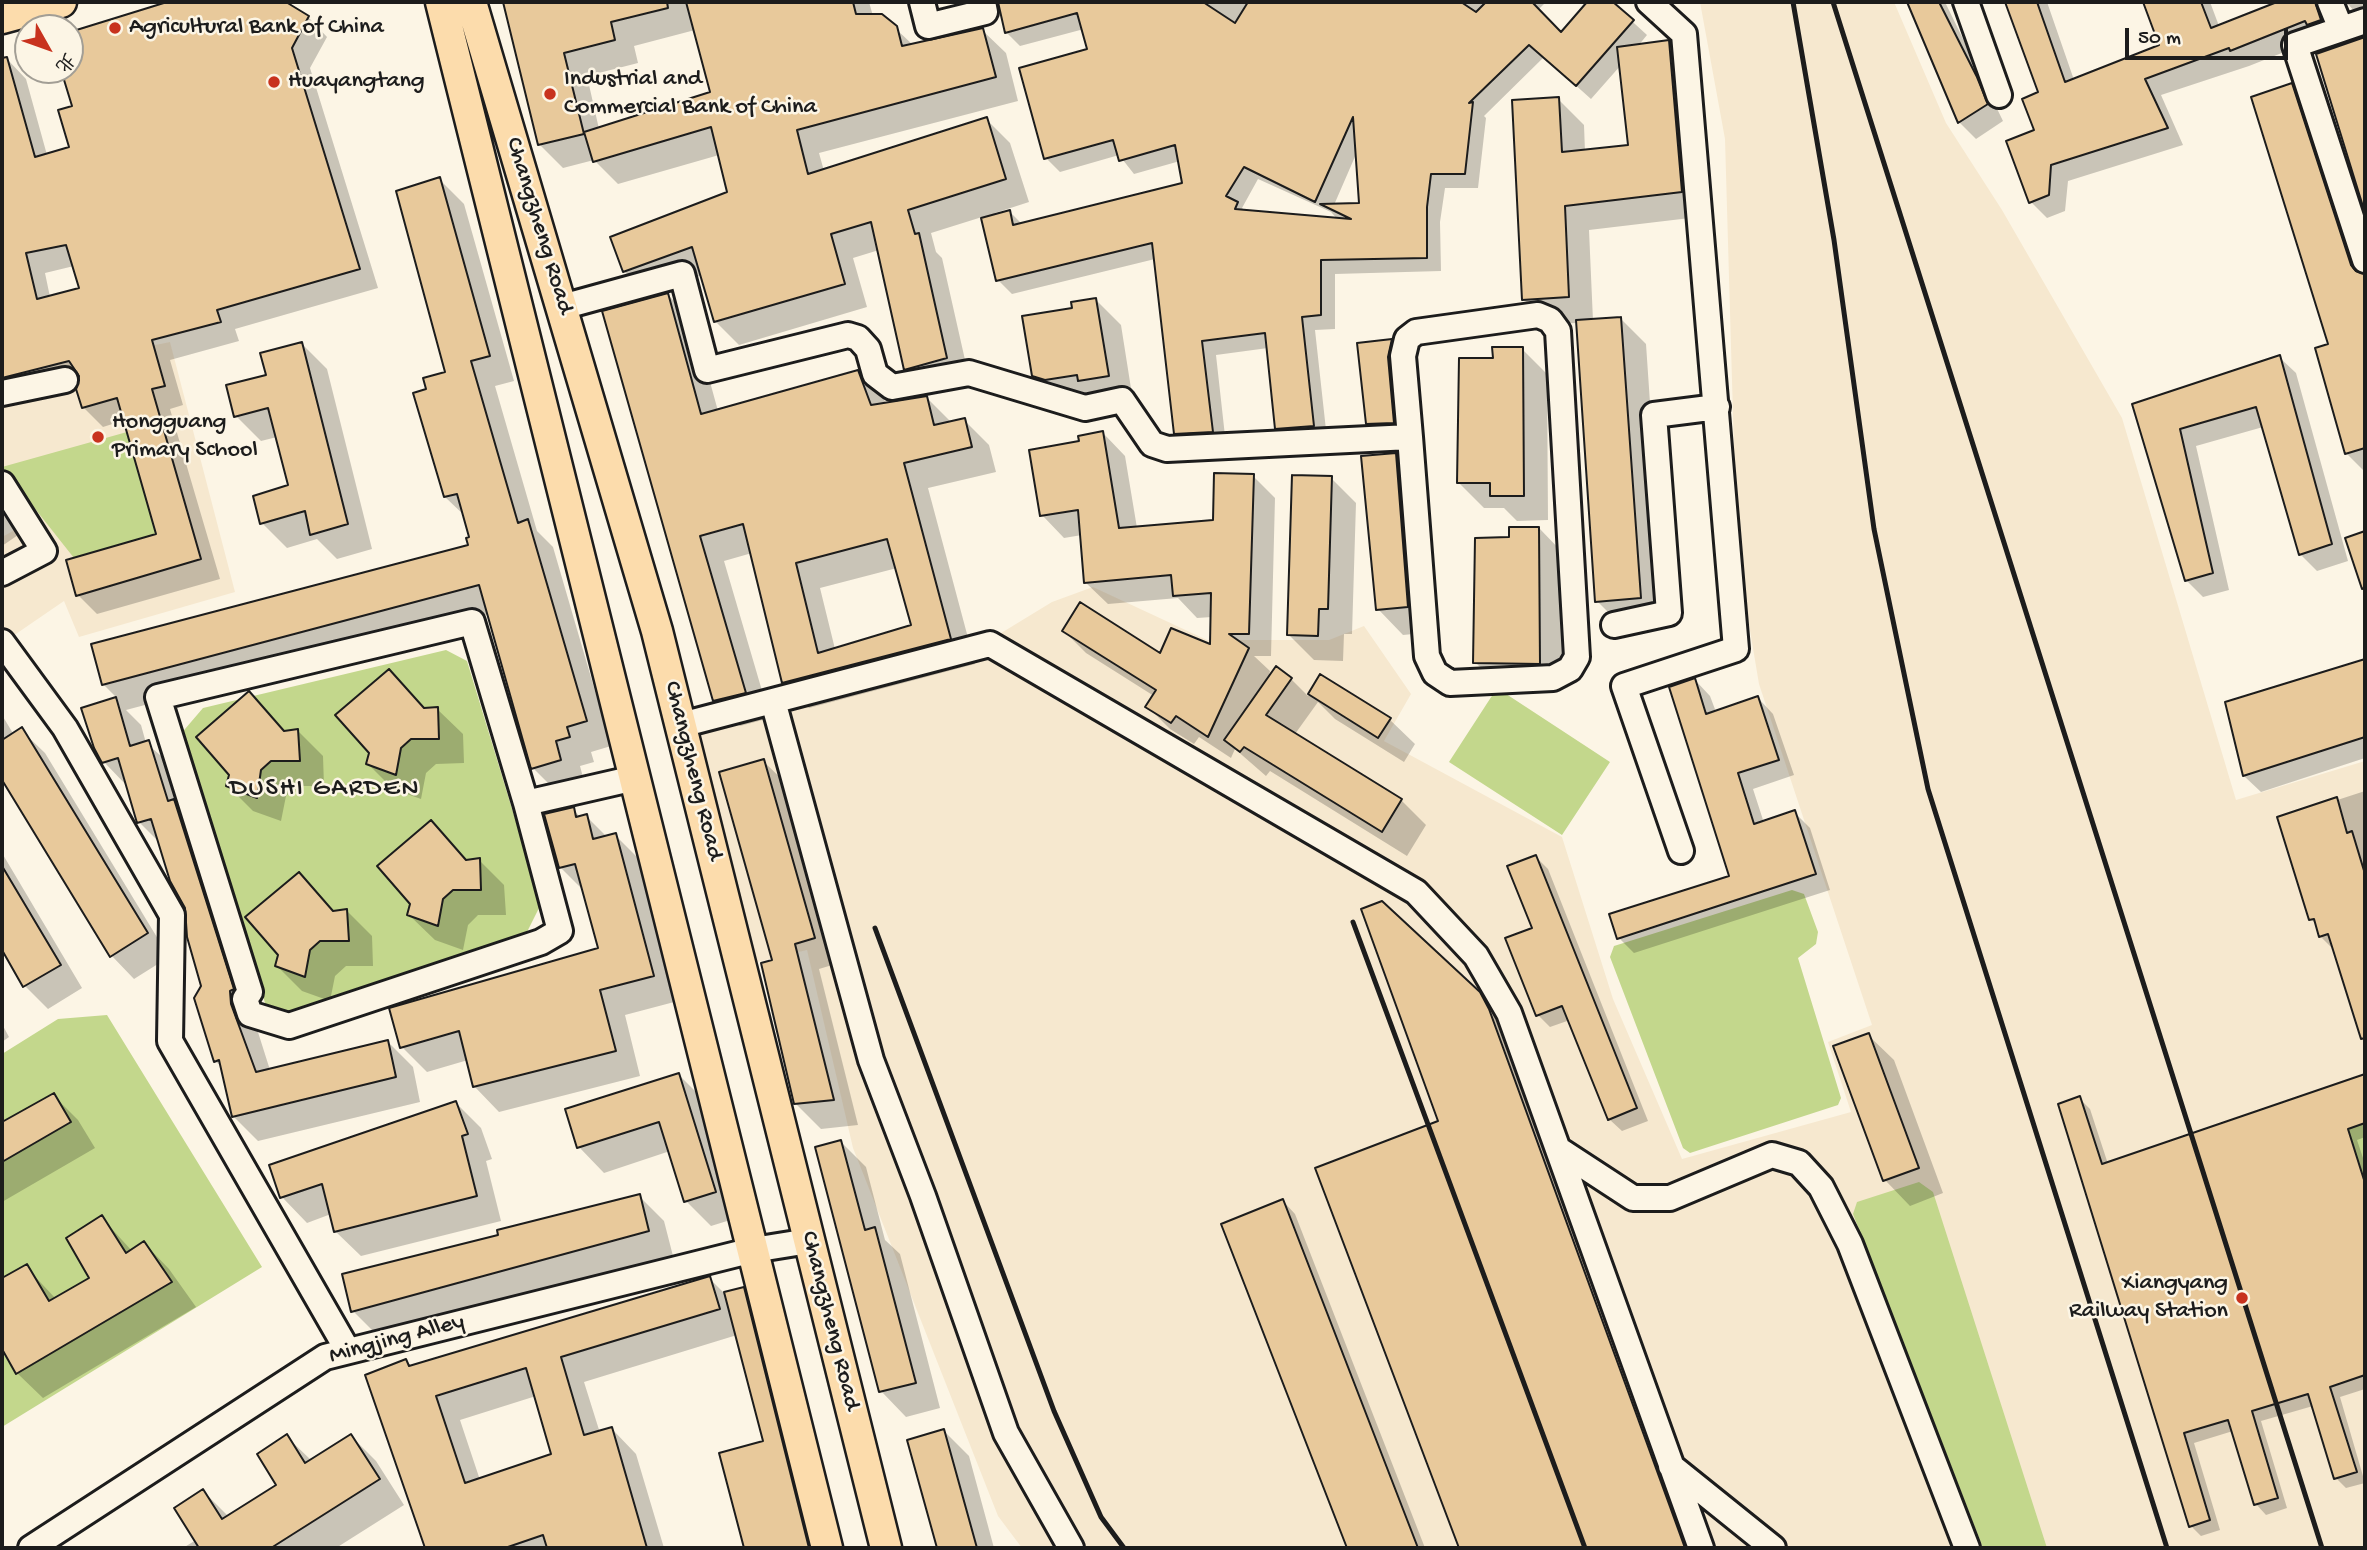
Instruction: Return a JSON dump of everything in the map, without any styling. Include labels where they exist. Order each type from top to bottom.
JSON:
[{"type":"main road","points":[[2,18],[61,2]]},
{"type":"main road","name":"Changzheng Road","points":[[441,2],[827,1548]]},
{"type":"main road","name":"Changzheng Road","points":[[471,2],[657,631],[886,1548]]},
{"type":"street","points":[[922,2],[928,26],[985,12],[983,2]]},
{"type":"street","points":[[1649,2],[1684,34],[1736,649],[1624,686],[1681,851]]},
{"type":"street","points":[[1966,2],[1999,94]]},
{"type":"street","points":[[2330,2],[2340,29]]},
{"type":"street","points":[[2365,21],[2295,45],[2365,260]]},
{"type":"street","points":[[562,307],[682,274],[707,370],[848,335],[858,338],[868,349],[875,374],[892,387],[969,373],[1085,408],[1122,400],[1152,444],[1167,449],[1410,437]]},
{"type":"street","points":[[1538,315],[1550,320],[1558,331],[1576,630],[1577,657],[1570,669],[1553,678],[1450,684],[1434,673],[1427,656],[1410,437],[1404,356],[1407,340],[1416,331],[1538,315]]},
{"type":"street","points":[[2,393],[65,380]]},
{"type":"street","points":[[1614,625],[1669,613],[1654,415],[1717,407]]},
{"type":"street","points":[[2,484],[44,551],[2,573]]},
{"type":"street","points":[[472,622],[526,803],[560,931],[541,942],[289,1026],[250,1013],[245,999],[250,992],[158,697],[472,622]]},
{"type":"street","points":[[2,642],[65,728],[172,915],[170,1041],[348,1351]]},
{"type":"street","points":[[681,725],[990,645],[1416,892],[1476,956],[1509,1013],[1700,1548]]},
{"type":"street","points":[[773,701],[871,1060],[923,1196],[1006,1433],[1071,1548]]},
{"type":"street","points":[[526,803],[635,778]]},
{"type":"street","points":[[1558,1149],[1633,1198],[1670,1198],[1772,1154],[1799,1163],[1821,1187],[1850,1244],[1967,1548]]},
{"type":"street","name":"Mingjing Alley","points":[[31,1548],[325,1357],[753,1251],[809,1241]]},
{"type":"street","points":[[1671,1466],[1773,1548]]},
{"type":"shaded area","points":[[1700,2],[1894,2],[1946,123],[2002,210],[2122,418],[2236,800],[2365,761],[2365,1548],[1022,1548],[998,1516],[853,1148],[807,950],[741,966],[679,720],[993,638],[1052,602],[1093,587],[1207,640],[1329,640],[1364,626],[1411,694],[1384,741],[1562,837],[1613,999],[1682,1159],[1851,1112],[1828,1042],[1872,1025],[1759,684],[1737,553],[1725,139]]},
{"type":"shaded area","name":"Hongguang Primary School","points":[[170,342],[235,592],[79,637],[64,601],[10,638],[2,627],[2,537],[22,526],[2,497],[2,376]]},
{"type":"green space","points":[[127,432],[156,534],[74,558],[2,467]]},
{"type":"green space","points":[[446,650],[467,661],[541,904],[525,936],[290,1014],[266,1006],[179,736],[203,708]]},
{"type":"green space","points":[[1497,688],[1610,762],[1562,835],[1449,762]]},
{"type":"green space","points":[[1792,890],[1804,894],[1818,932],[1816,944],[1798,958],[1841,1098],[1838,1105],[1690,1153],[1683,1148],[1610,957],[1614,946]]},
{"type":"green space","points":[[107,1015],[262,1267],[2,1427],[2,1054],[58,1019]]},
{"type":"green space","points":[[2365,1123],[2365,1183],[2348,1129]]},
{"type":"green space","points":[[1919,1182],[1933,1192],[2047,1548],[1983,1548],[1853,1214],[1857,1202]]},
{"type":"building","points":[[167,2],[286,2],[309,16],[292,48],[360,269],[217,310],[221,322],[152,340],[165,386],[152,389],[201,559],[76,596],[66,560],[156,534],[117,398],[82,408],[76,389],[79,376],[69,361],[2,378],[2,58],[7,57],[35,157],[69,147],[58,110],[72,106],[65,84],[84,84],[84,28]],"holes":[[[66,245],[79,288],[37,299],[26,253]]]},
{"type":"building","name":"Industrial and Commercial Bank of China","points":[[503,2],[667,2],[668,8],[611,22],[615,40],[564,53],[584,134],[538,145]]},
{"type":"building","points":[[686,2],[853,2],[856,14],[882,14],[897,26],[902,46],[983,28],[996,77],[797,130],[808,174],[987,117],[1006,179],[908,210],[915,234],[919,233],[947,358],[904,370],[871,222],[831,234],[845,284],[714,322],[692,247],[623,272],[610,237],[727,192],[711,127],[593,162],[584,132],[710,92]]},
{"type":"building","points":[[998,2],[1203,2],[1235,23],[1248,2],[1461,2],[1476,12],[1486,2],[1532,2],[1561,32],[1587,2],[1613,2],[1634,20],[1576,86],[1529,45],[1469,103],[1473,102],[1465,174],[1431,174],[1427,207],[1427,258],[1321,260],[1321,315],[1302,317],[1314,426],[1275,429],[1265,333],[1202,341],[1213,432],[1174,434],[1152,243],[996,281],[981,218],[1010,210],[1013,225],[1182,183],[1175,145],[1119,161],[1113,140],[1044,159],[1019,68],[1087,49],[1077,13],[1005,33]],"holes":[[[1353,117],[1359,203],[1320,204],[1351,219],[1235,209],[1238,202],[1226,196],[1244,167],[1315,202]]]},
{"type":"building","points":[[1907,2],[1939,2],[1977,77],[1988,104],[1958,123]]},
{"type":"building","points":[[2005,2],[2037,2],[2065,82],[2159,45],[2143,2],[2201,2],[2211,28],[2277,2],[2315,2],[2321,20],[2307,25],[2305,21],[2230,51],[2229,48],[2145,79],[2168,128],[2051,165],[2049,195],[2029,203],[2006,141],[2034,130],[2022,99],[2038,92]]},
{"type":"building","points":[[2365,37],[2365,213],[2316,54]]},
{"type":"building","points":[[1669,40],[1682,192],[1565,206],[1569,297],[1522,300],[1512,100],[1559,97],[1562,152],[1628,145],[1617,47]]},
{"type":"building","points":[[2292,83],[2351,265],[2356,271],[2365,274],[2365,448],[2345,454],[2315,348],[2328,344],[2251,97]]},
{"type":"building","points":[[440,177],[490,356],[471,361],[518,523],[528,519],[587,721],[567,727],[570,737],[556,741],[561,760],[531,769],[479,585],[102,685],[91,644],[468,545],[466,538],[469,537],[457,494],[444,497],[413,393],[426,389],[423,378],[445,372],[396,191]]},
{"type":"building","points":[[668,293],[701,414],[858,370],[871,405],[927,396],[934,425],[965,418],[972,447],[904,463],[951,639],[782,683],[743,524],[700,536],[746,693],[713,701],[602,311]],"holes":[[[887,539],[911,625],[818,653],[796,563]]]},
{"type":"building","points":[[1096,298],[1109,376],[1078,381],[1077,375],[1045,380],[1032,376],[1022,316],[1072,308],[1071,302]]},
{"type":"building","points":[[1621,317],[1641,598],[1595,602],[1576,320]]},
{"type":"building","points":[[1392,339],[1388,357],[1394,423],[1366,424],[1357,343]]},
{"type":"building","points":[[302,342],[348,524],[310,535],[305,511],[260,524],[253,496],[288,485],[268,408],[234,417],[226,385],[266,375],[260,353]]},
{"type":"building","points":[[1492,347],[1523,347],[1524,496],[1490,496],[1490,483],[1457,483],[1459,358],[1493,358]]},
{"type":"building","points":[[2280,355],[2332,544],[2299,555],[2256,407],[2180,429],[2213,573],[2185,581],[2132,404]]},
{"type":"building","points":[[1103,431],[1119,528],[1213,520],[1214,473],[1254,474],[1249,634],[1229,634],[1249,648],[1208,737],[1176,716],[1171,723],[1145,707],[1156,690],[1062,631],[1080,602],[1160,653],[1171,628],[1210,644],[1211,593],[1173,596],[1171,575],[1084,583],[1078,510],[1040,516],[1029,450],[1079,441],[1078,436]]},
{"type":"building","points":[[1396,453],[1408,607],[1376,610],[1361,456]]},
{"type":"building","points":[[1292,475],[1332,476],[1328,609],[1319,609],[1318,636],[1287,635]]},
{"type":"building","points":[[1509,527],[1539,527],[1540,664],[1473,663],[1475,538],[1509,537]]},
{"type":"building","points":[[2365,531],[2365,588],[2362,589],[2345,538]]},
{"type":"building","points":[[2365,659],[2365,737],[2243,776],[2225,702]]},
{"type":"building","points":[[1276,666],[1292,678],[1266,715],[1402,799],[1382,832],[1244,747],[1240,752],[1224,740]]},
{"type":"building","points":[[389,669],[424,708],[438,707],[439,739],[411,739],[401,748],[396,775],[366,764],[369,753],[335,715]]},
{"type":"building","points":[[1320,674],[1391,718],[1378,738],[1308,694]]},
{"type":"building","points":[[1695,678],[1706,714],[1758,696],[1779,760],[1738,773],[1754,824],[1795,810],[1816,874],[1617,939],[1609,914],[1729,876],[1669,687]]},
{"type":"building","points":[[249,691],[284,731],[298,729],[300,761],[271,761],[261,770],[257,798],[226,786],[229,775],[196,737]]},
{"type":"building","points":[[116,697],[130,746],[149,740],[168,801],[174,799],[234,989],[230,991],[231,1004],[256,1072],[388,1040],[396,1077],[232,1117],[219,1060],[214,1062],[194,998],[201,986],[187,937],[185,908],[170,881],[151,819],[137,823],[118,758],[102,763],[94,748],[81,708]]},
{"type":"building","points":[[22,727],[148,933],[110,957],[2,780],[2,740]]},
{"type":"building","points":[[764,759],[815,938],[795,944],[834,1100],[794,1104],[761,963],[772,960],[719,772]]},
{"type":"building","points":[[2337,797],[2347,833],[2352,831],[2365,874],[2365,1038],[2361,1039],[2328,934],[2319,937],[2314,919],[2309,920],[2277,817]]},
{"type":"building","points":[[574,807],[576,817],[587,814],[593,839],[616,833],[654,976],[600,990],[616,1051],[473,1087],[459,1031],[400,1048],[389,1008],[598,948],[575,864],[559,868],[544,814]]},
{"type":"building","points":[[431,820],[466,860],[480,858],[481,890],[453,890],[443,899],[438,926],[407,915],[410,904],[377,866]]},
{"type":"building","points":[[1536,855],[1637,1108],[1608,1120],[1562,1006],[1536,1016],[1505,938],[1532,928],[1507,866]]},
{"type":"building","points":[[2,866],[61,965],[23,987],[2,950]]},
{"type":"building","points":[[299,872],[333,911],[347,909],[349,941],[320,941],[310,950],[305,977],[275,966],[278,955],[245,917]]},
{"type":"building","points":[[1382,901],[1480,992],[1489,1009],[1685,1548],[1459,1548],[1315,1168],[1438,1121],[1361,909]]},
{"type":"building","points":[[1869,1033],[1919,1168],[1883,1181],[1833,1046]]},
{"type":"building","points":[[679,1073],[716,1192],[684,1202],[659,1122],[577,1148],[565,1109]]},
{"type":"building","name":"Xiangyang Railway Station","points":[[2365,1074],[2365,1123],[2348,1129],[2365,1183],[2365,1375],[2330,1387],[2357,1472],[2334,1479],[2308,1394],[2252,1411],[2278,1498],[2254,1505],[2228,1420],[2184,1433],[2210,1520],[2189,1527],[2058,1104],[2080,1096],[2102,1164]]},
{"type":"building","points":[[54,1093],[71,1122],[2,1162],[2,1122]]},
{"type":"building","points":[[456,1101],[468,1134],[462,1136],[477,1196],[334,1232],[322,1184],[280,1198],[269,1165]]},
{"type":"building","points":[[841,1140],[865,1230],[875,1227],[916,1383],[879,1392],[815,1147]]},
{"type":"building","points":[[640,1194],[649,1231],[351,1312],[342,1274],[498,1235],[497,1230]]},
{"type":"building","points":[[1283,1199],[1418,1548],[1347,1548],[1221,1224]]},
{"type":"building","points":[[102,1215],[126,1253],[144,1241],[172,1282],[16,1374],[2,1349],[2,1278],[27,1264],[49,1301],[89,1278],[66,1238]]},
{"type":"building","points":[[710,1276],[720,1309],[561,1357],[584,1435],[612,1427],[647,1548],[547,1548],[543,1535],[505,1548],[425,1548],[365,1375],[406,1359],[409,1366]],"holes":[[[526,1368],[551,1454],[465,1483],[436,1396]]]},
{"type":"building","points":[[744,1287],[809,1548],[744,1548],[719,1453],[763,1441],[724,1292]]},
{"type":"building","points":[[944,1429],[977,1548],[937,1548],[907,1440]]},
{"type":"building","points":[[287,1434],[305,1463],[351,1434],[380,1479],[271,1548],[199,1548],[174,1508],[203,1489],[222,1519],[276,1485],[257,1454]]},
{"type":"railway","points":[[1793,2],[1834,240],[1874,529],[1928,789],[2167,1548]]},
{"type":"railway","points":[[1833,2],[2322,1548]]},
{"type":"railway","points":[[1353,922],[1585,1548]]},
{"type":"railway","points":[[875,928],[1054,1411],[1101,1517],[1124,1548]]},
{"type":"place","name":"Agricultural Bank of China","points":[[115,28]]},
{"type":"place","name":"Huayangtang","points":[[274,82]]},
{"type":"place","name":"Industrial and Commercial Bank of China","points":[[550,94]]},
{"type":"place","name":"Hongguang Primary School","points":[[98,437]]},
{"type":"place","name":"Xiangyang Railway Station","points":[[2242,1298]]},
{"type":"district","name":"DUSHI GARDEN","points":[[325,790]]}]
